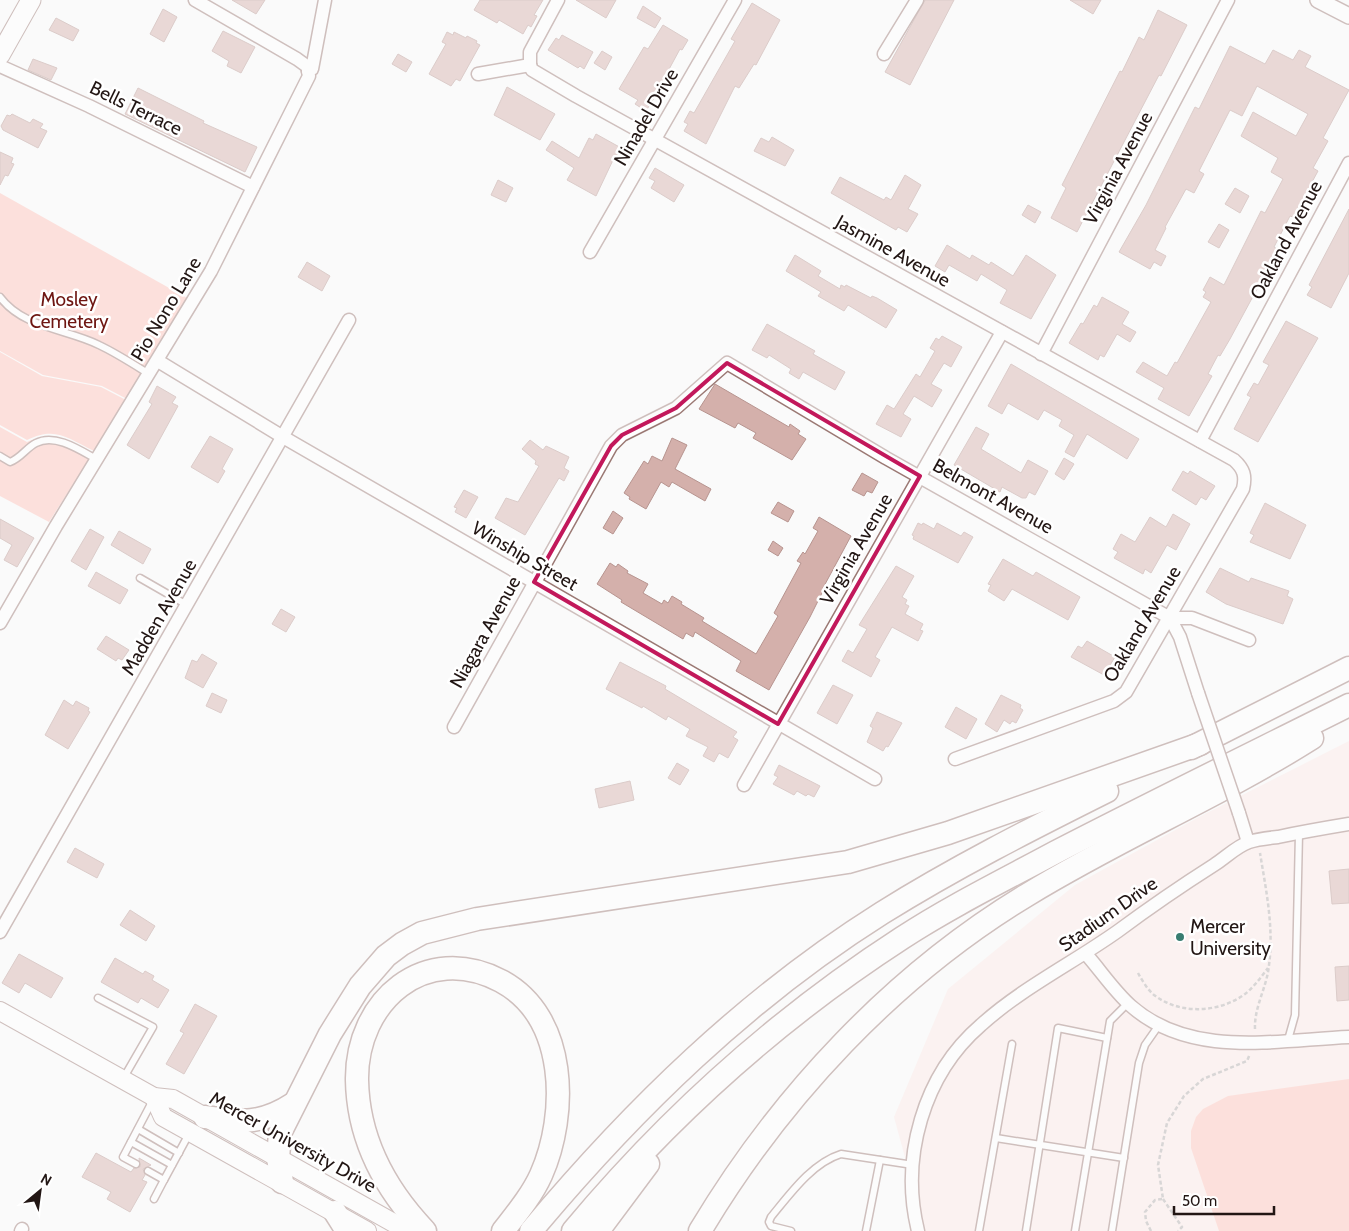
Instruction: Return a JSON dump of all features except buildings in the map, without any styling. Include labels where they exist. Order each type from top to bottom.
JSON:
[{"type":"highway","points":[[531,1231],[570,1184],[690,1060],[746,1012],[804,967],[880,914],[933,882],[1349,668]]},
{"type":"highway","points":[[573,1231],[612,1185],[682,1111],[722,1074],[796,1012],[904,937],[976,894],[1349,705]]},
{"type":"highway","points":[[700,1231],[743,1165],[810,1079],[878,1010],[947,951],[1027,895],[1260,771],[1316,735],[1349,710]]},
{"type":"highway","points":[[282,1182],[278,1158],[280,1133],[344,1009],[360,986],[386,956],[422,934],[477,919],[848,862],[948,833],[1200,744]]},
{"type":"highway","points":[[425,1231],[391,1191],[370,1148],[359,1109],[357,1070],[359,1051],[370,1019],[389,994],[414,978],[430,972],[461,969],[501,981],[525,999],[542,1024],[554,1058],[559,1097],[555,1134],[549,1155],[530,1194],[504,1231]]},
{"type":"highway","points":[[197,1124],[261,1120],[278,1114],[294,1104]]},
{"type":"highway","points":[[598,1231],[645,1170],[682,1111]]},
{"type":"highway","points":[[335,1212],[347,1231]]},
{"type":"main road","points":[[0,55],[31,0]]},
{"type":"main road","name":"Mercer University Drive","points":[[0,1011],[154,1097],[173,1099],[197,1124],[282,1182],[367,1231]]},
{"type":"main road","name":"Mercer University Drive","points":[[197,1124],[278,1158],[408,1231]]},
{"type":"street","points":[[195,0],[297,59],[308,67],[308,71]]},
{"type":"street","name":"Pio Nono Lane","points":[[2,616],[211,272],[309,76],[308,71],[312,69],[325,0]]},
{"type":"street","points":[[478,74],[530,66],[530,52],[558,0]]},
{"type":"street","name":"Ninadel Drive","points":[[590,252],[735,0]]},
{"type":"street","points":[[884,54],[917,0]]},
{"type":"street","name":"Virginia Avenue","points":[[1040,354],[1228,0]]},
{"type":"street","points":[[1318,0],[1335,4],[1349,16]]},
{"type":"street","name":"Bells Terrace","points":[[0,66],[89,106],[253,187]]},
{"type":"street","name":"Jasmine Avenue","points":[[530,66],[532,70],[654,140],[1200,441],[1241,466]]},
{"type":"street","name":"Oakland Avenue","points":[[1200,441],[1349,163]]},
{"type":"street","name":"Madden Avenue","points":[[0,932],[350,320]]},
{"type":"street","name":"Virginia Avenue","points":[[744,785],[1002,332]]},
{"type":"street","name":"Winship Street","points":[[158,361],[283,437],[876,779]]},
{"type":"street","name":"Belmont Avenue","points":[[727,363],[920,476],[1170,618],[1192,618],[1250,640]]},
{"type":"street","name":"Niagara Avenue","points":[[454,727],[611,446],[622,435],[676,408],[727,363]]},
{"type":"street","name":"Oakland Avenue","points":[[955,759],[1121,697],[1126,692],[1243,489],[1245,480],[1241,466]]},
{"type":"street","points":[[1170,618],[1180,637],[1248,842],[1349,824]]},
{"type":"street","name":"Stadium Drive","points":[[918,1231],[912,1200],[914,1147],[925,1106],[944,1068],[963,1042],[1000,1009],[1086,954],[1167,896],[1248,842]]},
{"type":"street","points":[[1086,954],[1128,1004],[1159,1025],[1187,1037],[1212,1042],[1255,1042],[1349,1037]]},
{"type":"lane","points":[[0,297],[12,310],[24,317],[54,330],[98,344],[149,374]]},
{"type":"lane","points":[[0,456],[10,462],[17,459],[35,443],[45,440],[63,443],[96,459]]},
{"type":"lane","points":[[140,578],[187,605]]},
{"type":"lane","points":[[1288,1040],[1295,1015],[1299,833]]},
{"type":"lane","points":[[98,998],[153,1027],[123,1080]]},
{"type":"lane","points":[[1074,1231],[1110,1021],[1128,1004]]},
{"type":"lane","points":[[1112,1231],[1139,1063],[1145,1045],[1159,1025]]},
{"type":"lane","points":[[1026,1231],[1058,1028],[1107,1038]]},
{"type":"lane","points":[[979,1231],[1012,1044]]},
{"type":"lane","points":[[136,1164],[123,1157],[154,1097]]},
{"type":"lane","points":[[154,1199],[172,1164],[197,1124]]},
{"type":"lane","points":[[138,1129],[179,1152]]},
{"type":"lane","points":[[996,1138],[1124,1158]]},
{"type":"lane","points":[[131,1142],[172,1164]]},
{"type":"lane","points":[[791,1231],[771,1226],[769,1222],[771,1217],[795,1188],[830,1157],[841,1154],[913,1165]]},
{"type":"lane","points":[[866,1231],[880,1160]]},
{"type":"lane","points":[[148,1171],[164,1180]]},
{"type":"path","points":[[1178,1231],[1182,1227],[1163,1199],[1158,1165],[1167,1123],[1184,1096],[1203,1079],[1248,1061],[1255,1042],[1254,1019],[1269,967],[1271,934],[1260,851],[1248,842]]},
{"type":"path","points":[[1138,973],[1154,994],[1182,1008],[1197,1009],[1214,1008],[1231,1002],[1255,985],[1269,967]]},
{"type":"path","points":[[1151,1231],[1146,1221],[1145,1212],[1154,1200],[1163,1199]]},
{"type":"highlighted area","points":[[727,363],[920,476],[778,724],[534,582],[611,446],[622,435],[676,408]]},
{"type":"shaded area","name":"Mercer University","points":[[1349,741],[1349,1231],[925,1231],[894,1117],[948,989],[1075,885],[1199,817]]},
{"type":"green space","name":"Mosley Cemetery","points":[[0,193],[187,298],[127,399],[102,386],[43,375],[0,351]]},
{"type":"green space","points":[[0,352],[42,376],[101,387],[126,400],[94,451],[61,435],[46,434],[27,440],[0,425]]},
{"type":"green space","points":[[0,427],[27,442],[37,438],[61,438],[93,453],[49,522],[0,496]]},
{"type":"green space","points":[[1349,1079],[1349,1231],[1219,1231],[1191,1148],[1191,1131],[1196,1117],[1203,1109],[1228,1096]]},
{"type":"place","name":"Mercer University","points":[[1180,937]]}]
